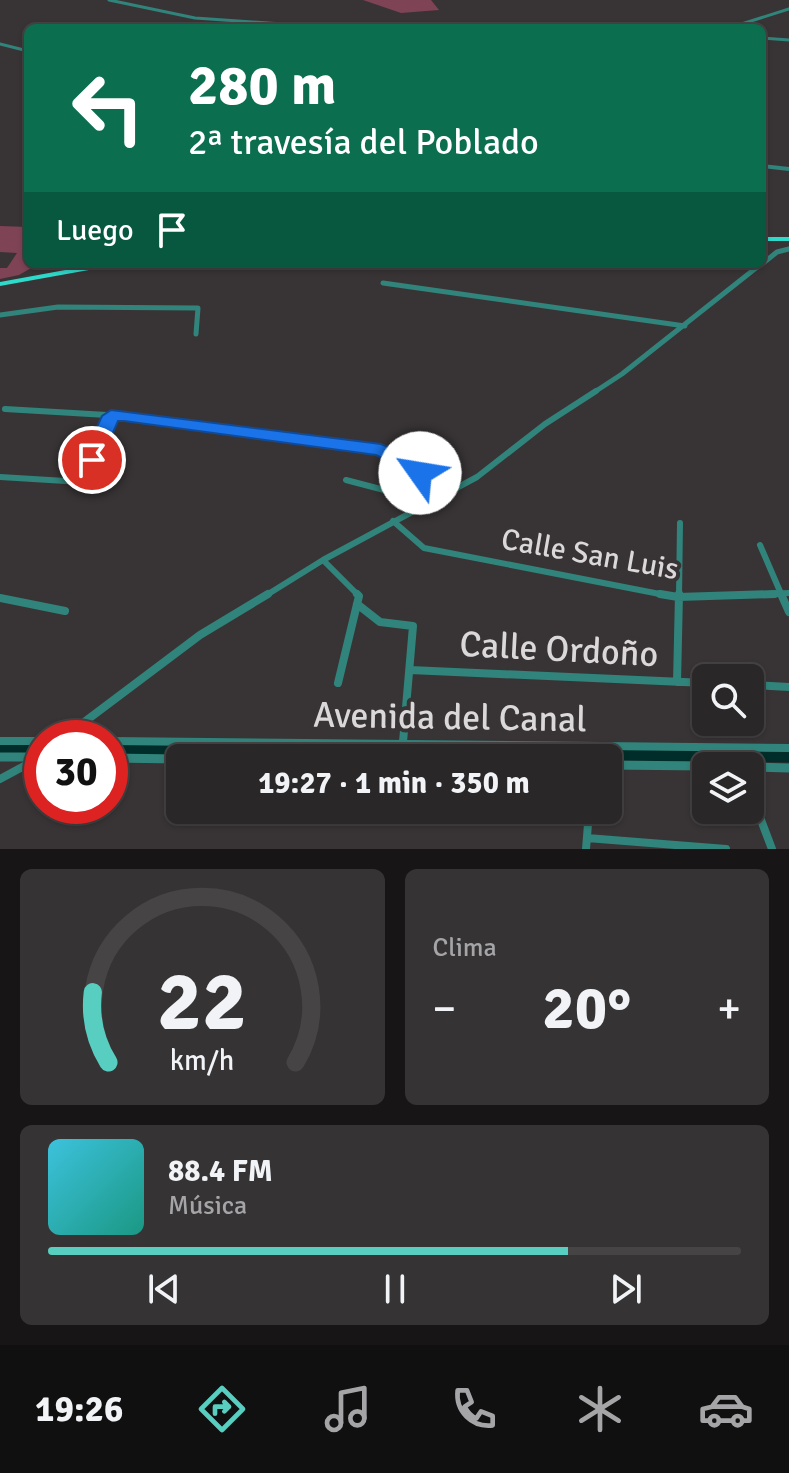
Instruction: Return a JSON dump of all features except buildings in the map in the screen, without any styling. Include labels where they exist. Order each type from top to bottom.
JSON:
[{"type":"highway","points":[[766,239],[789,239]]},
{"type":"highway","points":[[0,284],[89,268]]},
{"type":"street","points":[[109,0],[153,12],[215,22],[256,24]]},
{"type":"street","points":[[742,24],[789,9]]},
{"type":"street","points":[[766,38],[789,40]]},
{"type":"street","points":[[0,44],[24,50]]},
{"type":"street","points":[[766,166],[789,169]]},
{"type":"street","points":[[766,261],[777,252],[789,249]]},
{"type":"street","points":[[87,720],[200,635],[323,560],[477,477],[545,424],[622,374],[757,268]]},
{"type":"street","points":[[383,283],[685,326]]},
{"type":"street","points":[[0,315],[58,307],[198,308],[196,334]]},
{"type":"street","points":[[5,409],[229,428],[381,450],[397,458],[409,470],[458,487]]},
{"type":"street","points":[[0,477],[82,482],[111,416]]},
{"type":"street","points":[[346,480],[430,502]]},
{"type":"street","name":"Calle San Luis","points":[[393,521],[424,548],[678,597],[785,593]]},
{"type":"street","points":[[677,682],[680,523]]},
{"type":"street","points":[[760,545],[785,593],[789,612]]},
{"type":"street","points":[[323,560],[359,596],[338,683]]},
{"type":"street","points":[[0,598],[65,611]]},
{"type":"street","points":[[357,604],[380,622],[413,626],[403,742]]},
{"type":"street","name":"Calle Ordoño","points":[[410,670],[692,683]]},
{"type":"street","points":[[764,686],[789,687]]},
{"type":"street","points":[[0,741],[24,741]]},
{"type":"street","name":"Avenida del Canal","points":[[128,741],[789,748]]},
{"type":"street","points":[[0,757],[24,756]]},
{"type":"street","points":[[128,758],[166,759]]},
{"type":"street","name":"Avenida del Canal","points":[[622,765],[692,766]]},
{"type":"street","points":[[0,779],[24,766]]},
{"type":"street","points":[[764,767],[789,768]]},
{"type":"street","points":[[588,824],[587,844],[726,849]]},
{"type":"street","points":[[763,824],[772,849]]},
{"type":"shaded area","points":[[363,0],[431,0],[439,10],[401,13]]},
{"type":"shaded area","points":[[0,226],[24,227],[24,268],[31,268],[19,275],[0,279],[0,268],[7,268],[17,253],[0,252]]},
{"type":"waterway","points":[[0,749],[24,749]]},
{"type":"waterway","points":[[128,750],[789,757]]},
{"type":"route","points":[[92,460],[111,416],[124,416],[381,450],[397,458],[409,470],[420,473]]}]
